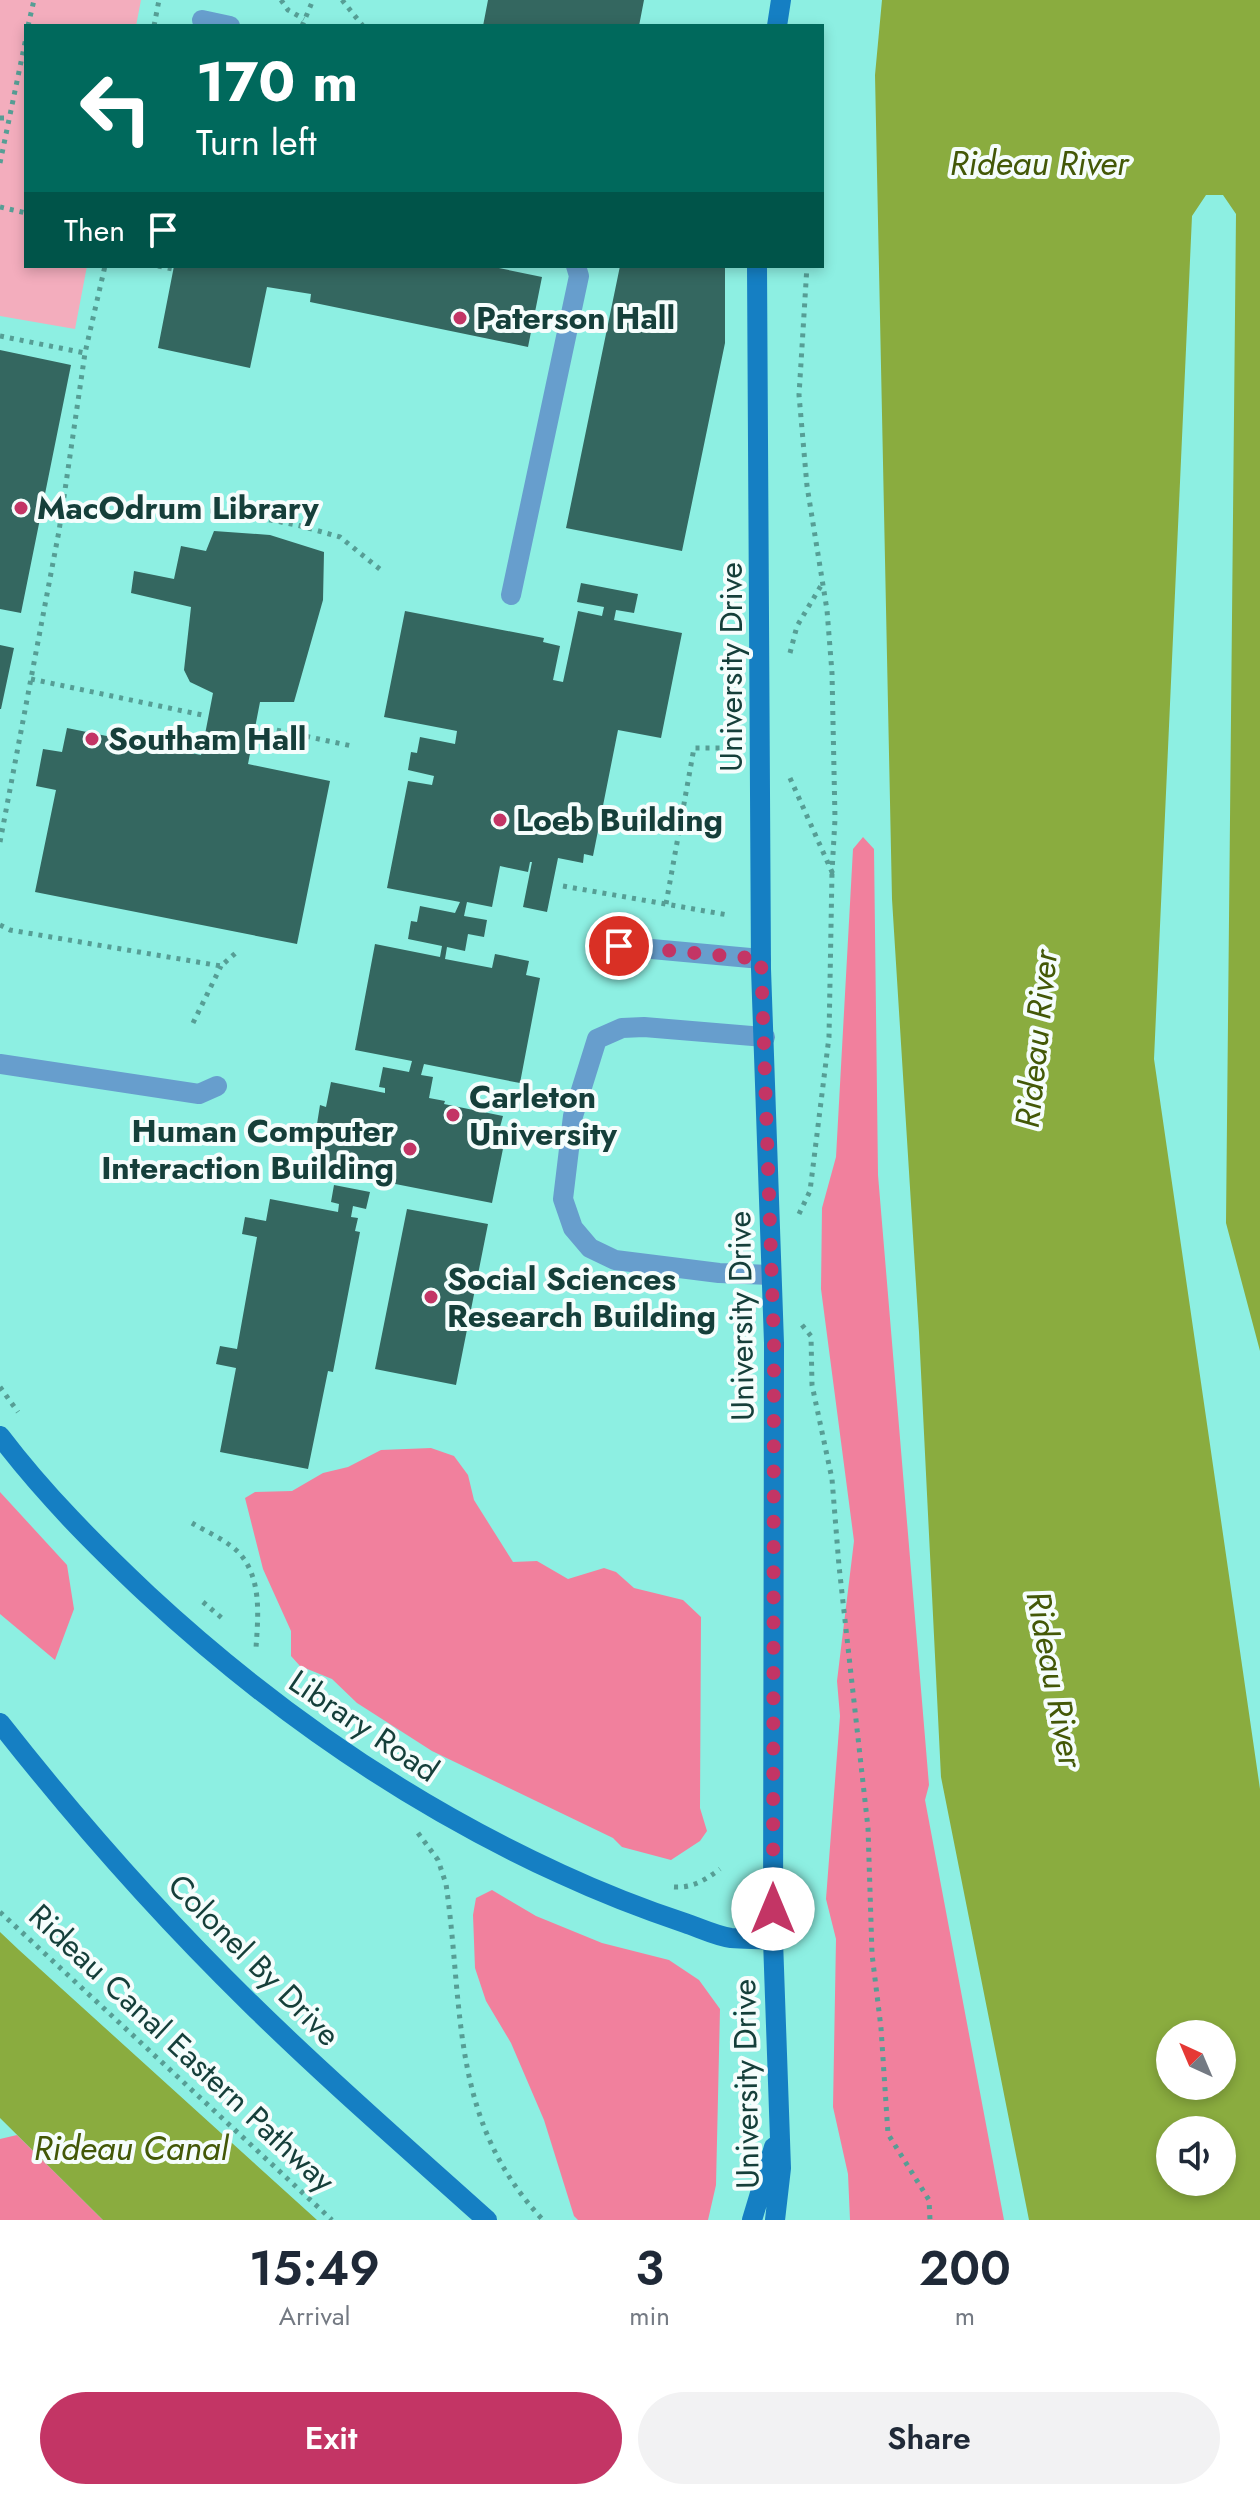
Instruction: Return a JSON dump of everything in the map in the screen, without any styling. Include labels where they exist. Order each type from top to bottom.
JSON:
[{"type":"street","points":[[777,24],[781,0]]},
{"type":"street","name":"University Drive","points":[[757,268],[761,959],[774,1343],[773,1940],[781,2168],[775,2220]]},
{"type":"street","name":"Library Road","points":[[0,1436],[45,1492],[117,1567],[173,1619],[282,1709],[356,1762],[472,1831],[594,1890],[728,1937],[773,1940]]},
{"type":"street","name":"Colonel By Drive","points":[[0,1723],[99,1842],[202,1955],[294,2045],[487,2220]]},
{"type":"street","points":[[752,2220],[780,2128]]},
{"type":"lane","points":[[202,20],[221,24]]},
{"type":"lane","points":[[511,595],[579,276],[577,268]]},
{"type":"lane","points":[[619,946],[761,959]]},
{"type":"lane","points":[[765,1037],[644,1027],[622,1028],[597,1039],[573,1116],[563,1199],[573,1228],[590,1248],[615,1260],[719,1273],[770,1275]]},
{"type":"lane","points":[[0,1064],[199,1094],[217,1086]]},
{"type":"path","points":[[28,24],[34,0]]},
{"type":"path","points":[[154,24],[159,0]]},
{"type":"path","points":[[281,0],[288,10],[304,19]]},
{"type":"path","points":[[303,24],[313,0]]},
{"type":"path","points":[[342,0],[361,24]]},
{"type":"path","points":[[0,163],[24,48]]},
{"type":"path","points":[[0,118],[10,118]]},
{"type":"path","points":[[0,207],[24,213]]},
{"type":"path","points":[[0,842],[65,495],[85,353],[105,268]]},
{"type":"path","points":[[168,268],[173,269]]},
{"type":"path","points":[[796,1222],[810,1191],[829,1037],[835,819],[828,623],[807,486],[799,395],[807,268]]},
{"type":"path","points":[[0,336],[85,353]]},
{"type":"path","points":[[190,511],[225,511],[340,537],[381,570]]},
{"type":"path","points":[[790,654],[797,626],[822,584]]},
{"type":"path","points":[[31,679],[207,716]]},
{"type":"path","points":[[267,728],[352,746]]},
{"type":"path","points":[[666,904],[694,748],[741,747]]},
{"type":"path","points":[[788,775],[832,872]]},
{"type":"path","points":[[563,886],[728,915]]},
{"type":"path","points":[[0,925],[10,930],[221,966]]},
{"type":"path","points":[[193,1023],[221,966],[239,950]]},
{"type":"path","points":[[795,1317],[811,1336],[812,1385],[832,1479],[868,1828],[872,1954],[881,2028],[888,2134],[929,2200],[930,2220]]},
{"type":"path","points":[[0,1387],[25,1421]]},
{"type":"path","points":[[192,1523],[240,1553],[251,1574],[259,1609],[256,1648]]},
{"type":"path","points":[[199,1598],[233,1628]]},
{"type":"path","points":[[245,1638],[267,1658]]},
{"type":"path","points":[[416,1829],[438,1860],[446,1884],[461,2044],[477,2109],[491,2145],[511,2181],[543,2220]]},
{"type":"path","points":[[663,1887],[683,1888],[702,1883],[720,1869]]},
{"type":"path","name":"Rideau Canal Eastern Pathway","points":[[0,1912],[332,2220]]},
{"type":"shaded area","points":[[0,0],[141,0],[136,24],[24,24],[24,268],[87,268],[75,329],[0,316]]},
{"type":"shaded area","points":[[863,837],[874,849],[878,1175],[929,1785],[925,1800],[1004,2220],[850,2220],[848,2174],[833,2107],[836,1939],[826,1899],[840,1716],[837,1681],[854,1541],[821,1289],[822,1208],[836,1157],[853,849]]},
{"type":"shaded area","points":[[431,1448],[454,1456],[468,1475],[474,1500],[513,1562],[537,1561],[568,1579],[604,1568],[616,1572],[634,1588],[683,1600],[701,1617],[700,1808],[707,1831],[700,1841],[671,1860],[622,1847],[613,1838],[432,1751],[357,1703],[332,1679],[300,1666],[291,1656],[291,1631],[263,1569],[245,1498],[255,1492],[292,1491],[323,1473],[348,1467],[381,1450]]},
{"type":"shaded area","points":[[0,1492],[67,1565],[74,1609],[55,1660],[0,1614]]},
{"type":"shaded area","points":[[492,1890],[536,1916],[602,1943],[669,1960],[699,1980],[720,2009],[716,2185],[708,2220],[578,2220],[574,2216],[544,2120],[511,2043],[486,2001],[475,1968],[473,1915],[476,1898]]},
{"type":"shaded area","points":[[17,2135],[103,2220],[0,2220],[0,2139]]},
{"type":"water","name":"Rideau River","points":[[882,0],[1260,0],[1260,1351],[1226,1223],[1236,214],[1223,195],[1206,195],[1192,216],[1154,1059],[1260,1789],[1260,2220],[1029,2220],[941,1777],[919,1332],[892,899],[875,75]]},
{"type":"water","name":"Rideau Canal","points":[[0,1932],[317,2220],[103,2220],[0,2118]]},
{"type":"building","points":[[488,0],[644,0],[639,24],[483,24]]},
{"type":"building","name":"Paterson Hall","points":[[174,268],[499,268],[542,277],[528,347],[310,302],[311,294],[267,287],[250,368],[158,348]]},
{"type":"building","points":[[620,268],[725,268],[725,343],[682,551],[566,528]]},
{"type":"building","name":"MacOdrum Library","points":[[0,350],[71,365],[21,613],[0,609]]},
{"type":"building","name":"Southam Hall","points":[[214,531],[270,535],[324,552],[323,600],[294,702],[260,702],[248,764],[330,781],[297,944],[35,892],[56,790],[36,786],[43,749],[62,752],[67,728],[201,755],[213,693],[190,682],[184,670],[191,607],[131,593],[134,571],[174,579],[181,546],[206,551]]},
{"type":"building","name":"Loeb Building","points":[[581,583],[638,594],[634,613],[616,610],[614,620],[682,633],[661,738],[618,730],[593,856],[584,854],[583,863],[558,858],[547,912],[523,907],[532,862],[528,872],[500,866],[492,907],[467,902],[464,916],[487,920],[484,937],[468,934],[465,951],[447,947],[445,959],[492,968],[495,954],[529,961],[526,975],[540,978],[520,1083],[424,1064],[421,1075],[433,1077],[429,1098],[503,1116],[500,1127],[507,1129],[492,1203],[314,1168],[322,1125],[317,1124],[320,1105],[326,1107],[331,1082],[385,1093],[385,1088],[379,1087],[383,1067],[409,1072],[412,1061],[355,1050],[375,944],[440,957],[442,946],[408,939],[411,921],[417,922],[420,906],[455,913],[460,902],[387,888],[408,781],[432,785],[434,776],[408,770],[411,752],[417,753],[420,737],[455,744],[457,731],[384,717],[405,611],[544,638],[543,642],[560,646],[553,680],[563,682],[578,611],[602,616],[604,607],[577,602]]},
{"type":"building","points":[[0,645],[14,648],[1,709],[0,709]]},
{"type":"building","points":[[334,1185],[370,1192],[366,1209],[353,1206],[351,1217],[358,1218],[355,1231],[360,1232],[333,1372],[328,1371],[308,1469],[220,1452],[236,1368],[216,1364],[220,1346],[237,1349],[257,1237],[242,1234],[245,1217],[266,1221],[270,1199],[338,1212],[339,1204],[331,1202]]},
{"type":"building","name":"Social Sciences Research Building","points":[[407,1209],[488,1224],[456,1385],[375,1369]]},
{"type":"place","name":"Paterson Hall","points":[[460,318]]},
{"type":"place","name":"MacOdrum Library","points":[[21,508]]},
{"type":"place","name":"Southam Hall","points":[[92,739]]},
{"type":"place","name":"Loeb Building","points":[[500,820]]},
{"type":"place","name":"Carleton University","points":[[453,1115]]},
{"type":"place","name":"Human Computer Interaction Building","points":[[410,1149]]},
{"type":"place","name":"Social Sciences Research Building","points":[[431,1297]]},
{"type":"route","points":[[619,946],[761,959],[774,1343],[773,1909]]}]
